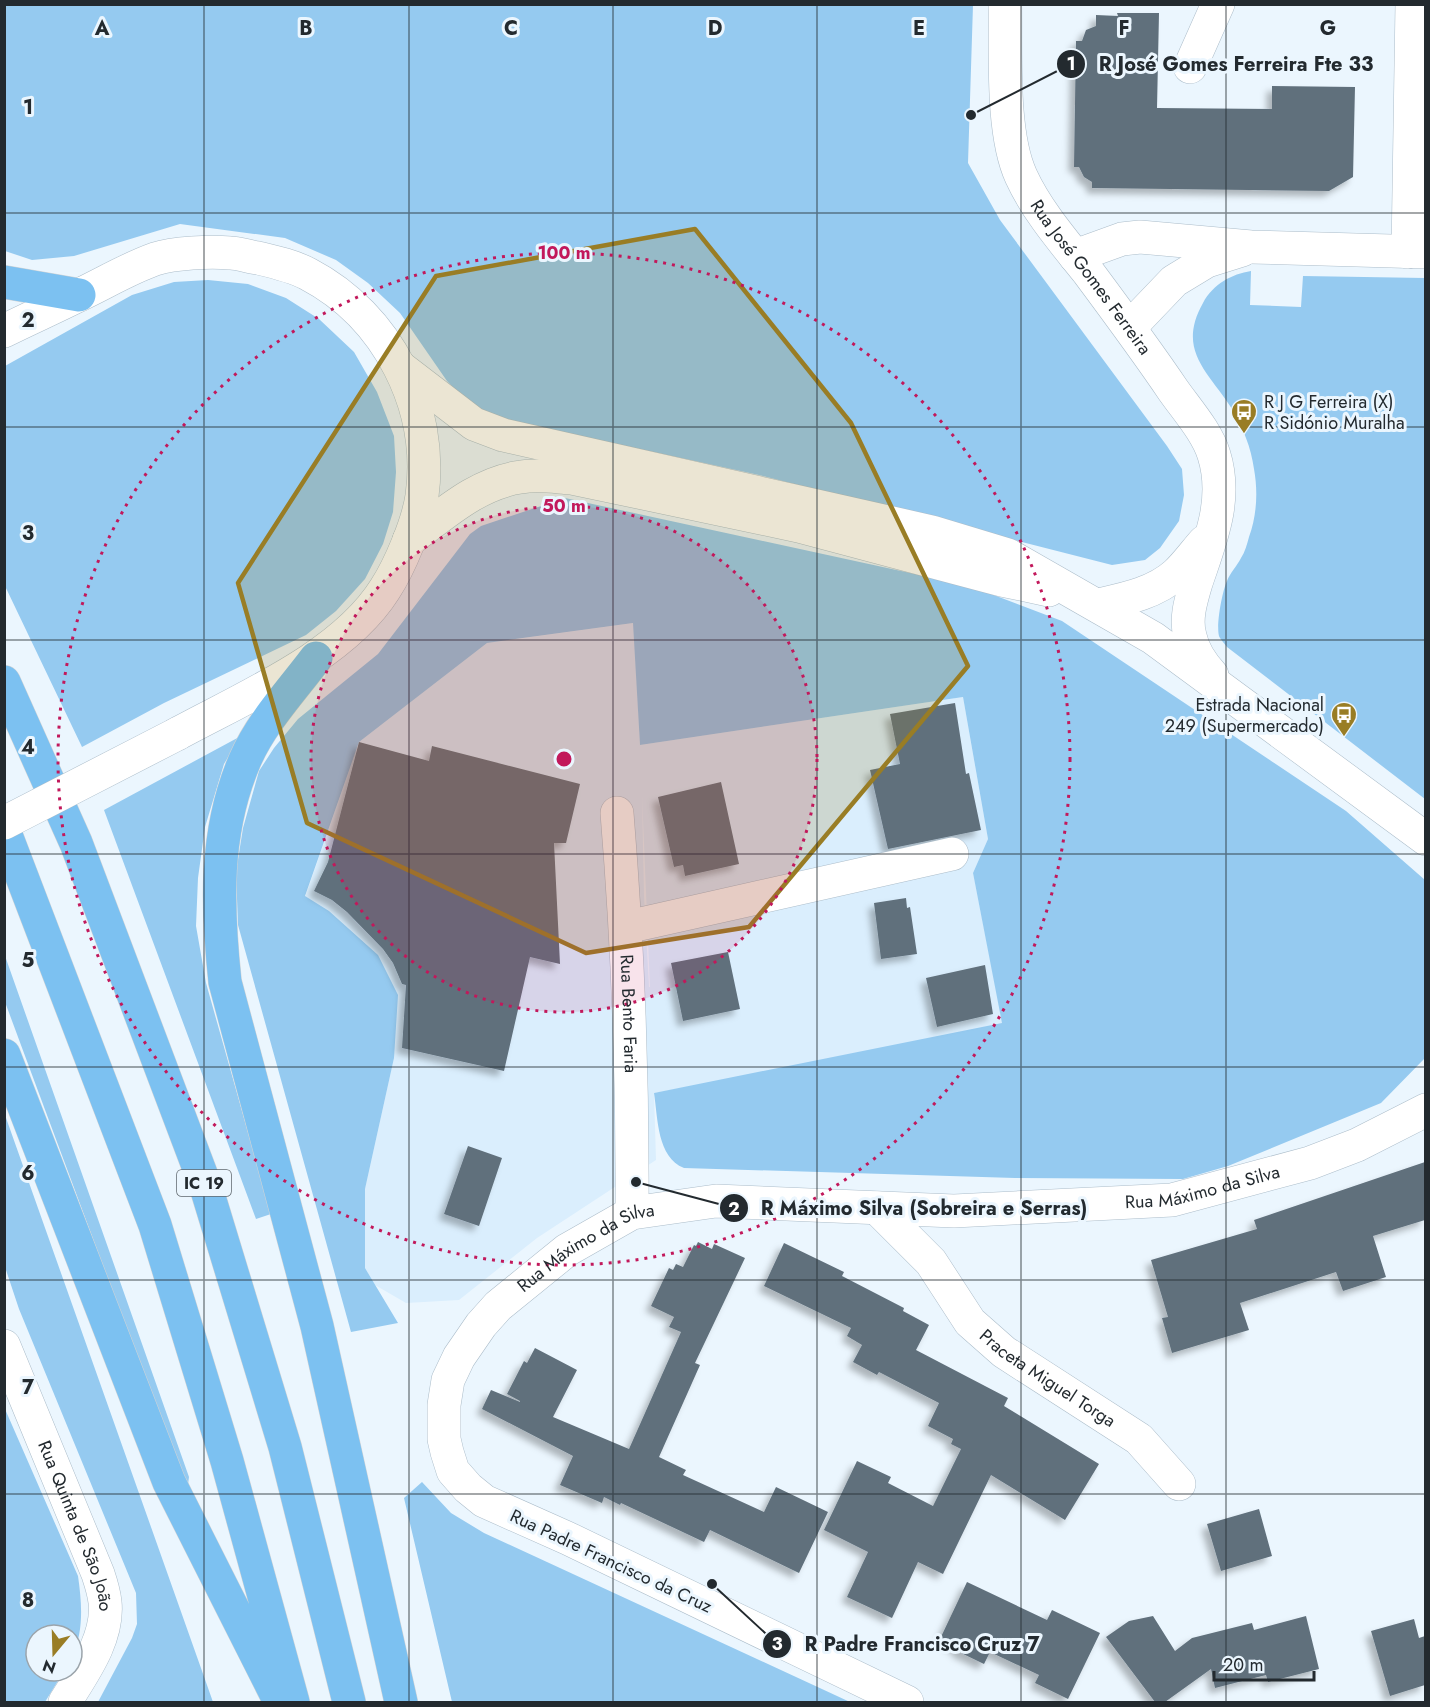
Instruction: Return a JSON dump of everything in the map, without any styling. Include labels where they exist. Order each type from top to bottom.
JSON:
[{"type":"highway","points":[[4,282],[79,296]]},
{"type":"highway","points":[[316,658],[268,722],[246,759],[231,800],[222,839],[218,882],[219,927],[225,982],[317,1326],[401,1702]]},
{"type":"highway","name":"IC 19","points":[[4,682],[76,843],[206,1187],[285,1447],[349,1702]]},
{"type":"highway","points":[[4,830],[155,1225],[227,1461],[293,1702]]},
{"type":"highway","points":[[4,1055],[169,1482],[280,1702]]},
{"type":"street","name":"Rua José Gomes Ferreira","points":[[1005,4],[1008,112],[1012,149],[1020,175],[1038,207],[1130,327],[1201,429],[1214,453],[1219,475],[1218,515],[1188,617],[1190,636],[1200,661],[1222,688]]},
{"type":"street","points":[[1190,67],[1218,4]]},
{"type":"street","points":[[1075,256],[1122,240],[1140,237],[1251,247],[1417,252],[1412,4]]},
{"type":"street","points":[[1130,327],[1174,281],[1207,261],[1251,247]]},
{"type":"street","points":[[4,823],[177,734],[316,658],[364,615],[385,590],[409,540],[422,498],[423,443],[418,417],[401,368],[359,310],[334,289],[306,273],[276,262],[231,253],[196,253],[156,259],[115,276],[7,330]]},
{"type":"street","points":[[401,368],[474,424],[502,435],[932,532],[1008,555],[1153,638],[1424,840]]},
{"type":"street","points":[[409,540],[464,499],[492,485],[520,477],[572,478],[799,526],[1089,601]]},
{"type":"street","name":"Rua José Gomes Ferreira","points":[[1089,601],[1130,598],[1151,590],[1176,574],[1212,532]]},
{"type":"street","name":"Rua Bento Faria","points":[[617,813],[627,927],[633,1115],[632,1213]]},
{"type":"street","points":[[627,927],[952,854]]},
{"type":"street","name":"Rua Máximo da Silva","points":[[453,1471],[444,1439],[444,1405],[448,1380],[459,1357],[481,1325],[498,1306],[567,1250],[632,1213],[716,1201],[954,1211],[1172,1200],[1310,1163],[1357,1145],[1425,1110]]},
{"type":"street","name":"Praceta Miguel Torga","points":[[877,1208],[931,1262],[970,1322],[1004,1352],[1139,1439],[1179,1484]]},
{"type":"street","points":[[931,1262],[954,1211]]},
{"type":"street","name":"Rua Quinta de São João","points":[[4,1346],[98,1574],[106,1603],[102,1635],[87,1667],[65,1702]]},
{"type":"street","name":"Rua Padre Francisco da Cruz","points":[[453,1471],[484,1501],[567,1538],[906,1702]]},
{"type":"highlighted area","points":[[695,229],[851,423],[968,666],[749,927],[586,953],[307,823],[238,583],[436,276]]},
{"type":"shaded area","points":[[4,5],[973,5],[968,163],[1000,220],[1182,469],[1184,495],[1179,521],[1160,548],[1145,560],[1112,565],[759,475],[489,416],[465,400],[447,381],[400,313],[368,283],[336,260],[285,238],[180,224],[74,256],[32,260],[5,251]]},
{"type":"shaded area","points":[[1251,271],[1250,305],[1301,307],[1303,276],[1425,278],[1425,799],[1227,647],[1219,636],[1223,593],[1228,578],[1247,545],[1252,529],[1256,486],[1251,453],[1243,431],[1232,409],[1199,360],[1194,348],[1193,335],[1203,303],[1212,290],[1230,277]]},
{"type":"shaded area","points":[[208,280],[248,284],[286,298],[319,319],[354,352],[377,392],[394,436],[396,472],[393,512],[383,544],[365,579],[336,611],[306,635],[164,703],[82,747],[5,586],[5,366],[132,295],[174,282]]},
{"type":"shaded area","points":[[565,498],[970,586],[1062,621],[1346,811],[1425,880],[1425,1058],[1381,1103],[1228,1166],[1183,1179],[1015,1178],[684,1168],[668,1155],[660,1136],[654,1093],[1002,1023],[973,873],[988,839],[963,697],[640,745],[633,623],[487,643],[359,742],[305,896],[329,911],[378,955],[398,995],[394,1058],[365,1189],[365,1268],[398,1323],[351,1332],[238,925],[236,872],[243,828],[259,771],[274,748],[298,719],[378,654],[470,534],[481,526]]},
{"type":"shaded area","points":[[634,623],[640,745],[963,697],[988,839],[973,873],[1004,1029],[654,1093],[656,1160],[537,1238],[459,1300],[406,1303],[375,1285],[365,1268],[365,1189],[394,1058],[305,897],[359,742],[487,643]],"holes":[[[642,796],[650,987],[644,896]]]},
{"type":"shaded area","points":[[241,736],[224,764],[205,827],[198,878],[196,926],[206,983],[271,1214],[256,1219],[104,810]]},
{"type":"shaded area","points":[[4,953],[189,1477],[187,1492],[5,1002]]},
{"type":"shaded area","points":[[4,1115],[213,1702],[98,1702],[137,1624],[136,1593],[19,1309],[5,1267]]},
{"type":"shaded area","points":[[5,1409],[78,1576],[81,1617],[80,1623],[24,1623],[24,1683],[57,1683],[45,1702],[5,1702]]},
{"type":"shaded area","points":[[422,1482],[451,1513],[484,1533],[850,1702],[452,1702],[404,1498]]},
{"type":"building","points":[[1117,13],[1159,13],[1157,108],[1272,109],[1272,86],[1355,87],[1353,177],[1329,191],[1092,188],[1092,182],[1084,177],[1079,167],[1074,167],[1076,41],[1082,41],[1086,30],[1096,26],[1096,15],[1118,16]]},
{"type":"building","points":[[955,703],[966,774],[969,773],[981,830],[888,849],[870,770],[900,764],[890,714]]},
{"type":"building","points":[[359,742],[429,761],[432,746],[580,784],[566,843],[554,843],[560,964],[530,957],[504,1071],[402,1048],[406,985],[402,984],[393,963],[383,949],[347,912],[332,900],[314,891],[328,862]]},
{"type":"building","points":[[721,782],[739,864],[685,876],[683,865],[674,867],[658,797]]},
{"type":"building","points":[[906,898],[907,908],[910,907],[917,954],[881,959],[874,903]]},
{"type":"building","points":[[728,952],[740,1009],[683,1021],[671,963]]},
{"type":"building","points":[[985,965],[993,1014],[937,1027],[926,978]]},
{"type":"building","points":[[468,1146],[502,1158],[479,1226],[444,1214]]},
{"type":"building","points":[[1425,1162],[1425,1220],[1373,1236],[1386,1277],[1343,1291],[1336,1272],[1240,1303],[1249,1330],[1172,1353],[1162,1318],[1168,1317],[1151,1260],[1257,1229],[1254,1220]]},
{"type":"building","points":[[698,1242],[712,1249],[714,1244],[745,1258],[695,1363],[700,1365],[659,1457],[686,1470],[683,1475],[764,1512],[776,1487],[828,1512],[799,1573],[710,1530],[704,1542],[621,1503],[620,1505],[604,1497],[602,1503],[560,1485],[573,1456],[482,1409],[491,1390],[520,1402],[507,1394],[524,1361],[527,1363],[535,1348],[577,1370],[553,1417],[629,1449],[681,1332],[669,1327],[674,1317],[651,1306],[669,1268],[673,1270],[676,1264],[683,1267],[694,1245],[696,1246]]},
{"type":"building","points":[[784,1243],[844,1272],[842,1276],[904,1308],[903,1311],[929,1325],[916,1350],[1008,1398],[1004,1406],[1099,1464],[1065,1520],[991,1475],[943,1574],[918,1562],[892,1618],[847,1597],[868,1552],[824,1530],[857,1461],[891,1477],[888,1483],[933,1506],[961,1449],[951,1444],[953,1439],[928,1426],[939,1403],[879,1372],[877,1375],[853,1362],[862,1345],[847,1336],[851,1328],[764,1286]]},
{"type":"building","points":[[1259,1509],[1272,1556],[1221,1571],[1207,1524]]},
{"type":"building","points":[[967,1582],[1047,1620],[1052,1610],[1100,1633],[1068,1699],[1035,1683],[1039,1675],[990,1652],[984,1664],[957,1651],[958,1648],[940,1639]]},
{"type":"building","points":[[1153,1616],[1175,1651],[1192,1638],[1252,1623],[1254,1630],[1306,1616],[1319,1669],[1268,1682],[1266,1675],[1215,1688],[1211,1669],[1165,1702],[1155,1702],[1106,1637],[1129,1621]]},
{"type":"building","points":[[1414,1619],[1419,1638],[1425,1636],[1425,1685],[1390,1696],[1371,1631]]},
{"type":"place","name":"R José Gomes Ferreira Fte 33","points":[[971,115]]},
{"type":"place","name":"R J G Ferreira (X) R Sidónio Muralha","points":[[1244,435]]},
{"type":"place","name":"Estrada Nacional 249 (Supermercado)","points":[[1344,738]]},
{"type":"place","name":"R Máximo Silva (Sobreira e Serras)","points":[[636,1182]]},
{"type":"place","name":"R Padre Francisco Cruz 7","points":[[712,1584]]}]
